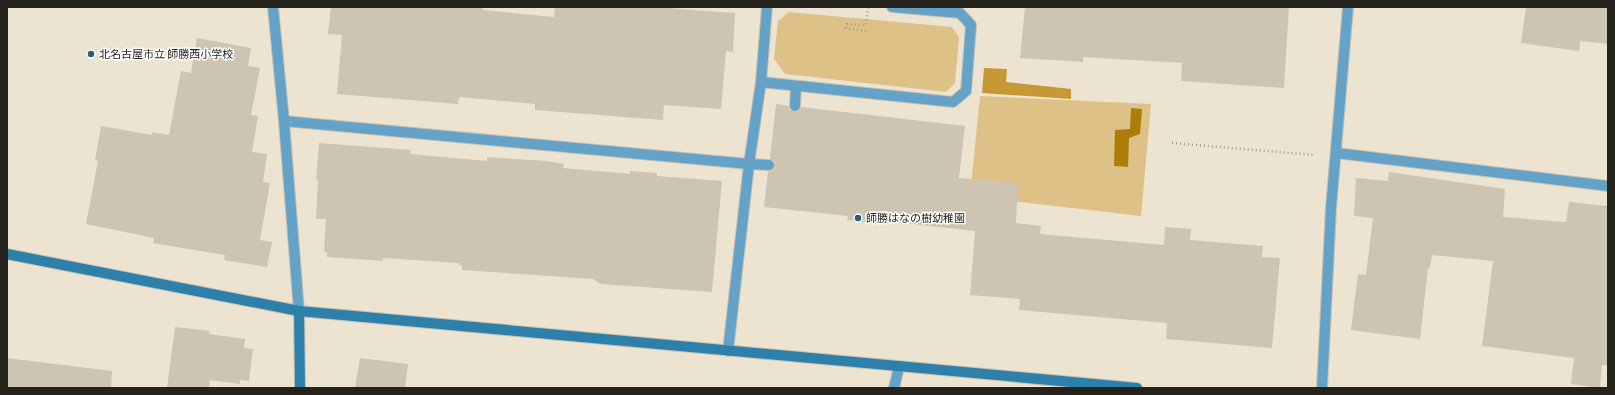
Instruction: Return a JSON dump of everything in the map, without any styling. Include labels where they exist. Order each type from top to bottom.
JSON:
[{"type":"street","points":[[273,7],[284,121],[299,311],[300,388]]},
{"type":"street","points":[[728,351],[749,164],[761,82],[767,7]]},
{"type":"street","points":[[761,82],[952,102],[966,91],[970,25],[960,13],[892,7]]},
{"type":"street","points":[[1322,388],[1330,208],[1348,7]]},
{"type":"street","points":[[795,106],[796,86]]},
{"type":"street","points":[[284,121],[769,165]]},
{"type":"street","points":[[1336,153],[1608,186]]},
{"type":"street","points":[[7,254],[299,311],[1137,388]]},
{"type":"street","points":[[894,388],[899,367]]},
{"type":"path","points":[[866,31],[846,28],[847,24],[866,25],[868,7]]},
{"type":"path","points":[[1172,143],[1318,156],[1336,153]]},
{"type":"shaded area","points":[[789,12],[952,27],[959,37],[955,83],[946,92],[785,74],[774,59],[778,21]]},
{"type":"shaded area","points":[[984,68],[1007,69],[1006,82],[1071,89],[1071,99],[982,93]]},
{"type":"shaded area","points":[[980,96],[1151,104],[1141,216],[970,196]]},
{"type":"shaded area","points":[[1131,108],[1142,109],[1140,134],[1129,138],[1128,167],[1114,166],[1115,130],[1130,129]]},
{"type":"building","points":[[331,7],[483,7],[483,10],[554,17],[555,7],[653,7],[735,13],[733,52],[726,51],[721,109],[664,105],[663,120],[535,110],[535,104],[459,97],[458,104],[337,94],[342,35],[328,34]]},
{"type":"building","points":[[1025,7],[1289,7],[1284,88],[1181,81],[1182,63],[1083,57],[1083,62],[1020,58]]},
{"type":"building","points":[[1526,7],[1608,7],[1608,44],[1580,41],[1579,51],[1521,43]]},
{"type":"building","points":[[197,38],[251,48],[248,66],[260,68],[251,115],[258,116],[252,152],[267,154],[263,182],[270,183],[260,240],[272,242],[267,267],[224,260],[225,255],[153,243],[154,238],[86,224],[98,161],[95,160],[101,126],[152,135],[152,132],[169,135],[181,71],[191,73]]},
{"type":"building","points":[[776,104],[789,106],[789,109],[794,112],[798,112],[801,107],[965,126],[959,178],[1018,183],[1016,223],[1041,226],[1040,234],[1164,245],[1165,227],[1191,229],[1190,240],[1263,246],[1262,257],[1280,258],[1272,348],[1166,339],[1167,323],[1019,310],[1020,299],[970,295],[975,231],[886,221],[885,224],[847,220],[848,216],[764,207],[768,171],[772,171],[775,166],[775,162],[770,159]]},
{"type":"building","points":[[319,143],[411,150],[410,154],[487,161],[487,157],[546,161],[564,164],[563,168],[630,174],[630,171],[657,173],[657,176],[722,181],[712,292],[601,284],[593,279],[462,270],[462,265],[459,265],[459,263],[383,258],[383,261],[327,257],[327,252],[324,251],[326,219],[316,219],[318,180],[316,179]]},
{"type":"building","points":[[1389,172],[1505,189],[1503,217],[1566,222],[1569,202],[1608,206],[1608,365],[1602,365],[1600,388],[1571,384],[1574,358],[1482,346],[1493,261],[1432,255],[1430,268],[1428,268],[1420,339],[1351,330],[1358,274],[1366,275],[1373,218],[1354,216],[1356,178],[1388,181]]},
{"type":"building","points":[[175,327],[210,331],[209,334],[245,339],[244,348],[253,349],[249,381],[240,380],[240,384],[210,380],[209,388],[167,388]]},
{"type":"building","points":[[7,358],[112,371],[111,388],[7,388]]},
{"type":"building","points":[[360,358],[408,364],[405,388],[355,388]]},
{"type":"place","name":"北名古屋市立 師勝西小学校","points":[[91,54]]},
{"type":"place","name":"師勝はなの樹幼稚園","points":[[858,218]]}]
